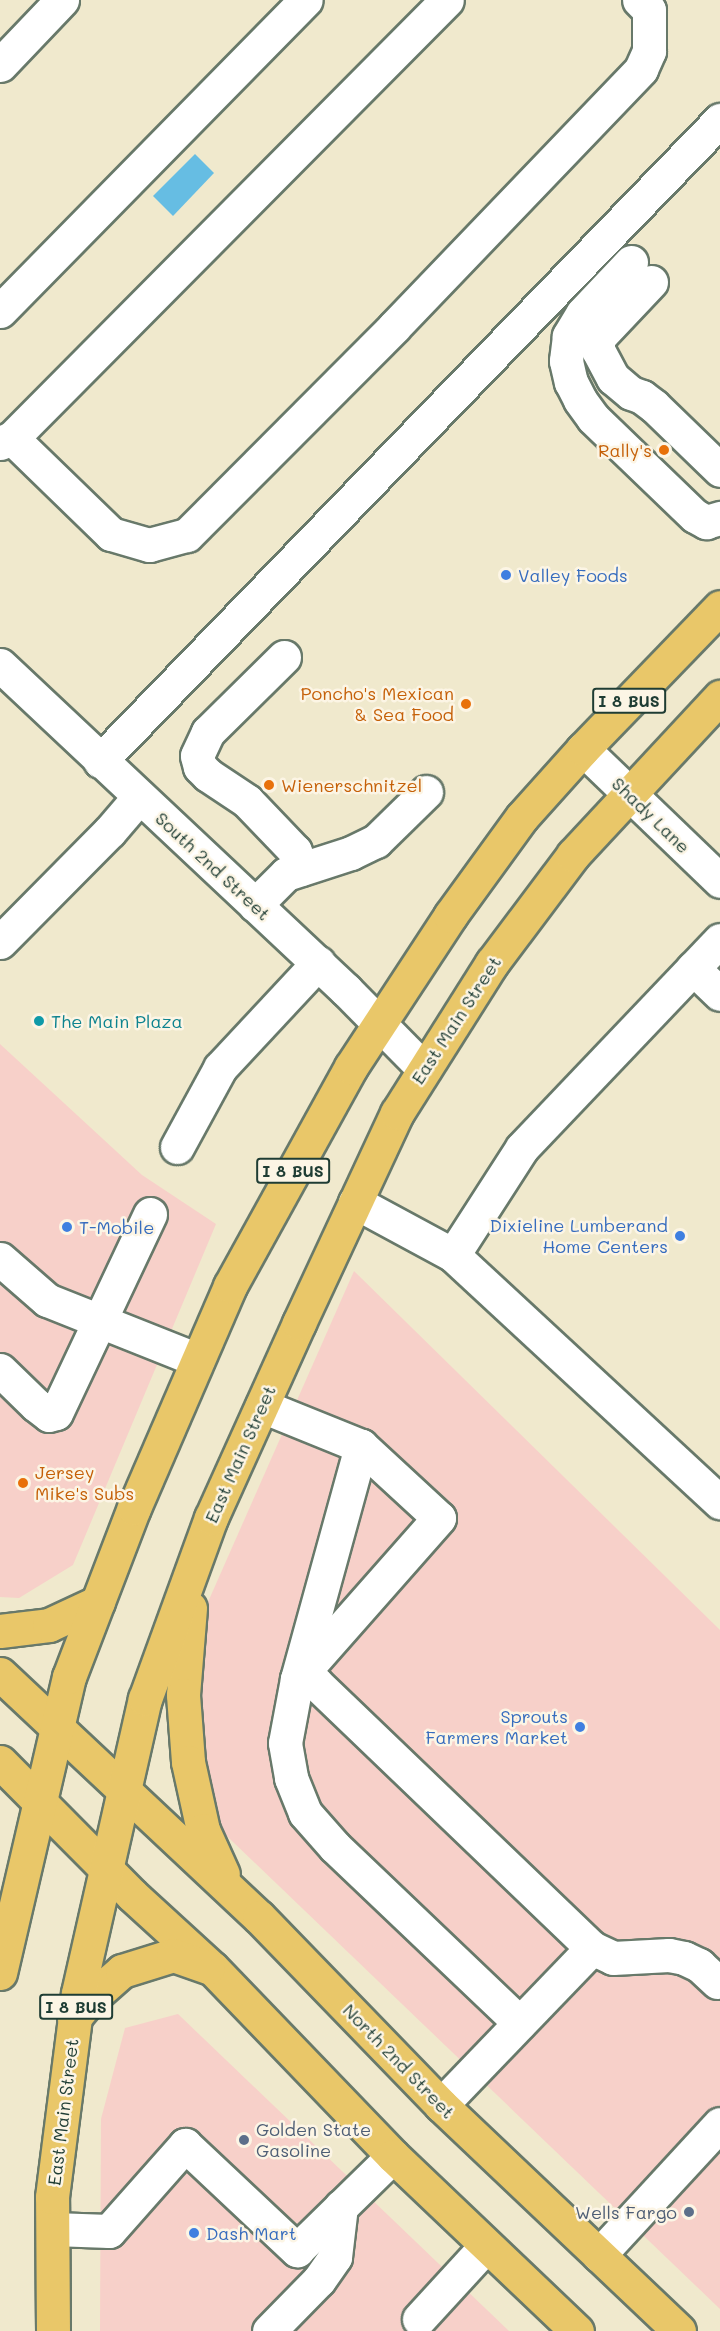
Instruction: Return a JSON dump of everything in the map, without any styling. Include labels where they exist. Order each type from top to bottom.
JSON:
[{"type":"main road","name":"I 8 BUS","points":[[0,1972],[69,1677],[134,1508],[230,1286],[351,1066],[450,916],[522,817],[583,749],[720,607]]},
{"type":"main road","name":"East Main Street","points":[[53,2331],[52,2197],[75,2018],[105,1868],[144,1699],[193,1567],[262,1406],[397,1113],[498,954],[573,855],[720,697]]},
{"type":"main road","points":[[193,1567],[183,1695],[188,1762],[203,1830],[230,1890]]},
{"type":"main road","points":[[0,1631],[49,1625],[98,1602]]},
{"type":"main road","name":"North 2nd Street","points":[[0,1674],[267,1925],[441,2105],[679,2331]]},
{"type":"main road","points":[[0,1762],[105,1868],[212,1968],[393,2156],[577,2331]]},
{"type":"main road","points":[[75,2018],[89,2000],[122,1971],[173,1955],[212,1968]]},
{"type":"street","points":[[0,65],[62,0]]},
{"type":"street","points":[[0,311],[306,0]]},
{"type":"street","points":[[447,0],[6,440],[111,534],[149,545],[187,536],[394,327],[641,69],[649,51],[649,10],[639,0]]},
{"type":"street","points":[[100,761],[720,120]]},
{"type":"street","points":[[720,470],[654,406],[642,397],[630,393],[613,378],[601,357],[598,338],[641,272],[582,314],[569,336],[566,362],[571,382],[593,418],[695,516],[706,522],[720,518]]},
{"type":"street","points":[[284,657],[208,732],[197,756],[200,767],[208,775],[247,801],[295,850],[301,869]]},
{"type":"street","name":"South 2nd Street","points":[[0,664],[100,761],[318,963],[424,1069]]},
{"type":"street","name":"Shady Lane","points":[[583,749],[720,881]]},
{"type":"street","points":[[255,904],[286,874],[351,853],[376,841],[426,792]]},
{"type":"street","points":[[0,942],[110,831],[139,797]]},
{"type":"street","points":[[453,1256],[522,1148],[720,940]]},
{"type":"street","points":[[177,1147],[220,1068],[318,963]]},
{"type":"street","points":[[693,968],[720,994]]},
{"type":"street","points":[[355,1202],[453,1256],[720,1502]]},
{"type":"street","points":[[0,1370],[49,1415],[56,1413],[150,1214]]},
{"type":"street","points":[[0,1259],[47,1300],[99,1323],[198,1360]]},
{"type":"street","points":[[262,1406],[361,1446],[439,1518],[297,1679]]},
{"type":"street","points":[[361,1446],[297,1679],[285,1743],[291,1778],[305,1813],[335,1847],[519,2023]]},
{"type":"street","points":[[297,1679],[316,1683],[592,1947],[613,1958],[669,1955],[684,1958],[699,1965],[717,1982]]},
{"type":"street","points":[[441,2105],[592,1947]]},
{"type":"street","points":[[598,2255],[720,2124]]},
{"type":"street","points":[[52,2229],[109,2231],[185,2145],[297,2250],[393,2156]]},
{"type":"street","points":[[269,2331],[319,2280],[335,2256],[341,2206]]},
{"type":"street","points":[[420,2327],[486,2246]]},
{"type":"shaded area","points":[[0,1044],[142,1175],[216,1224],[73,1565],[19,1598],[0,1597]]},
{"type":"shaded area","points":[[354,1271],[720,1630],[720,2309],[182,1793],[178,1670]]},
{"type":"shaded area","points":[[178,2014],[509,2331],[100,2331],[101,2119],[125,2028]]},
{"type":"water","points":[[195,154],[214,173],[173,216],[153,196]]},
{"type":"place","name":"Rally's","points":[[664,450]]},
{"type":"place","name":"Valley Foods","points":[[506,575]]},
{"type":"place","name":"Poncho's Mexican & Sea Food","points":[[466,704]]},
{"type":"place","name":"Wienerschnitzel","points":[[269,785]]},
{"type":"place","name":"The Main Plaza","points":[[39,1021]]},
{"type":"place","name":"T-Mobile","points":[[67,1227]]},
{"type":"place","name":"Dixieline Lumberand Home Centers","points":[[680,1236]]},
{"type":"place","name":"Jersey Mike's Subs","points":[[23,1483]]},
{"type":"place","name":"Sprouts Farmers Market","points":[[580,1727]]},
{"type":"place","name":"Golden State Gasoline","points":[[244,2140]]},
{"type":"place","name":"Wells Fargo","points":[[689,2212]]},
{"type":"place","name":"Dash Mart","points":[[194,2233]]}]
